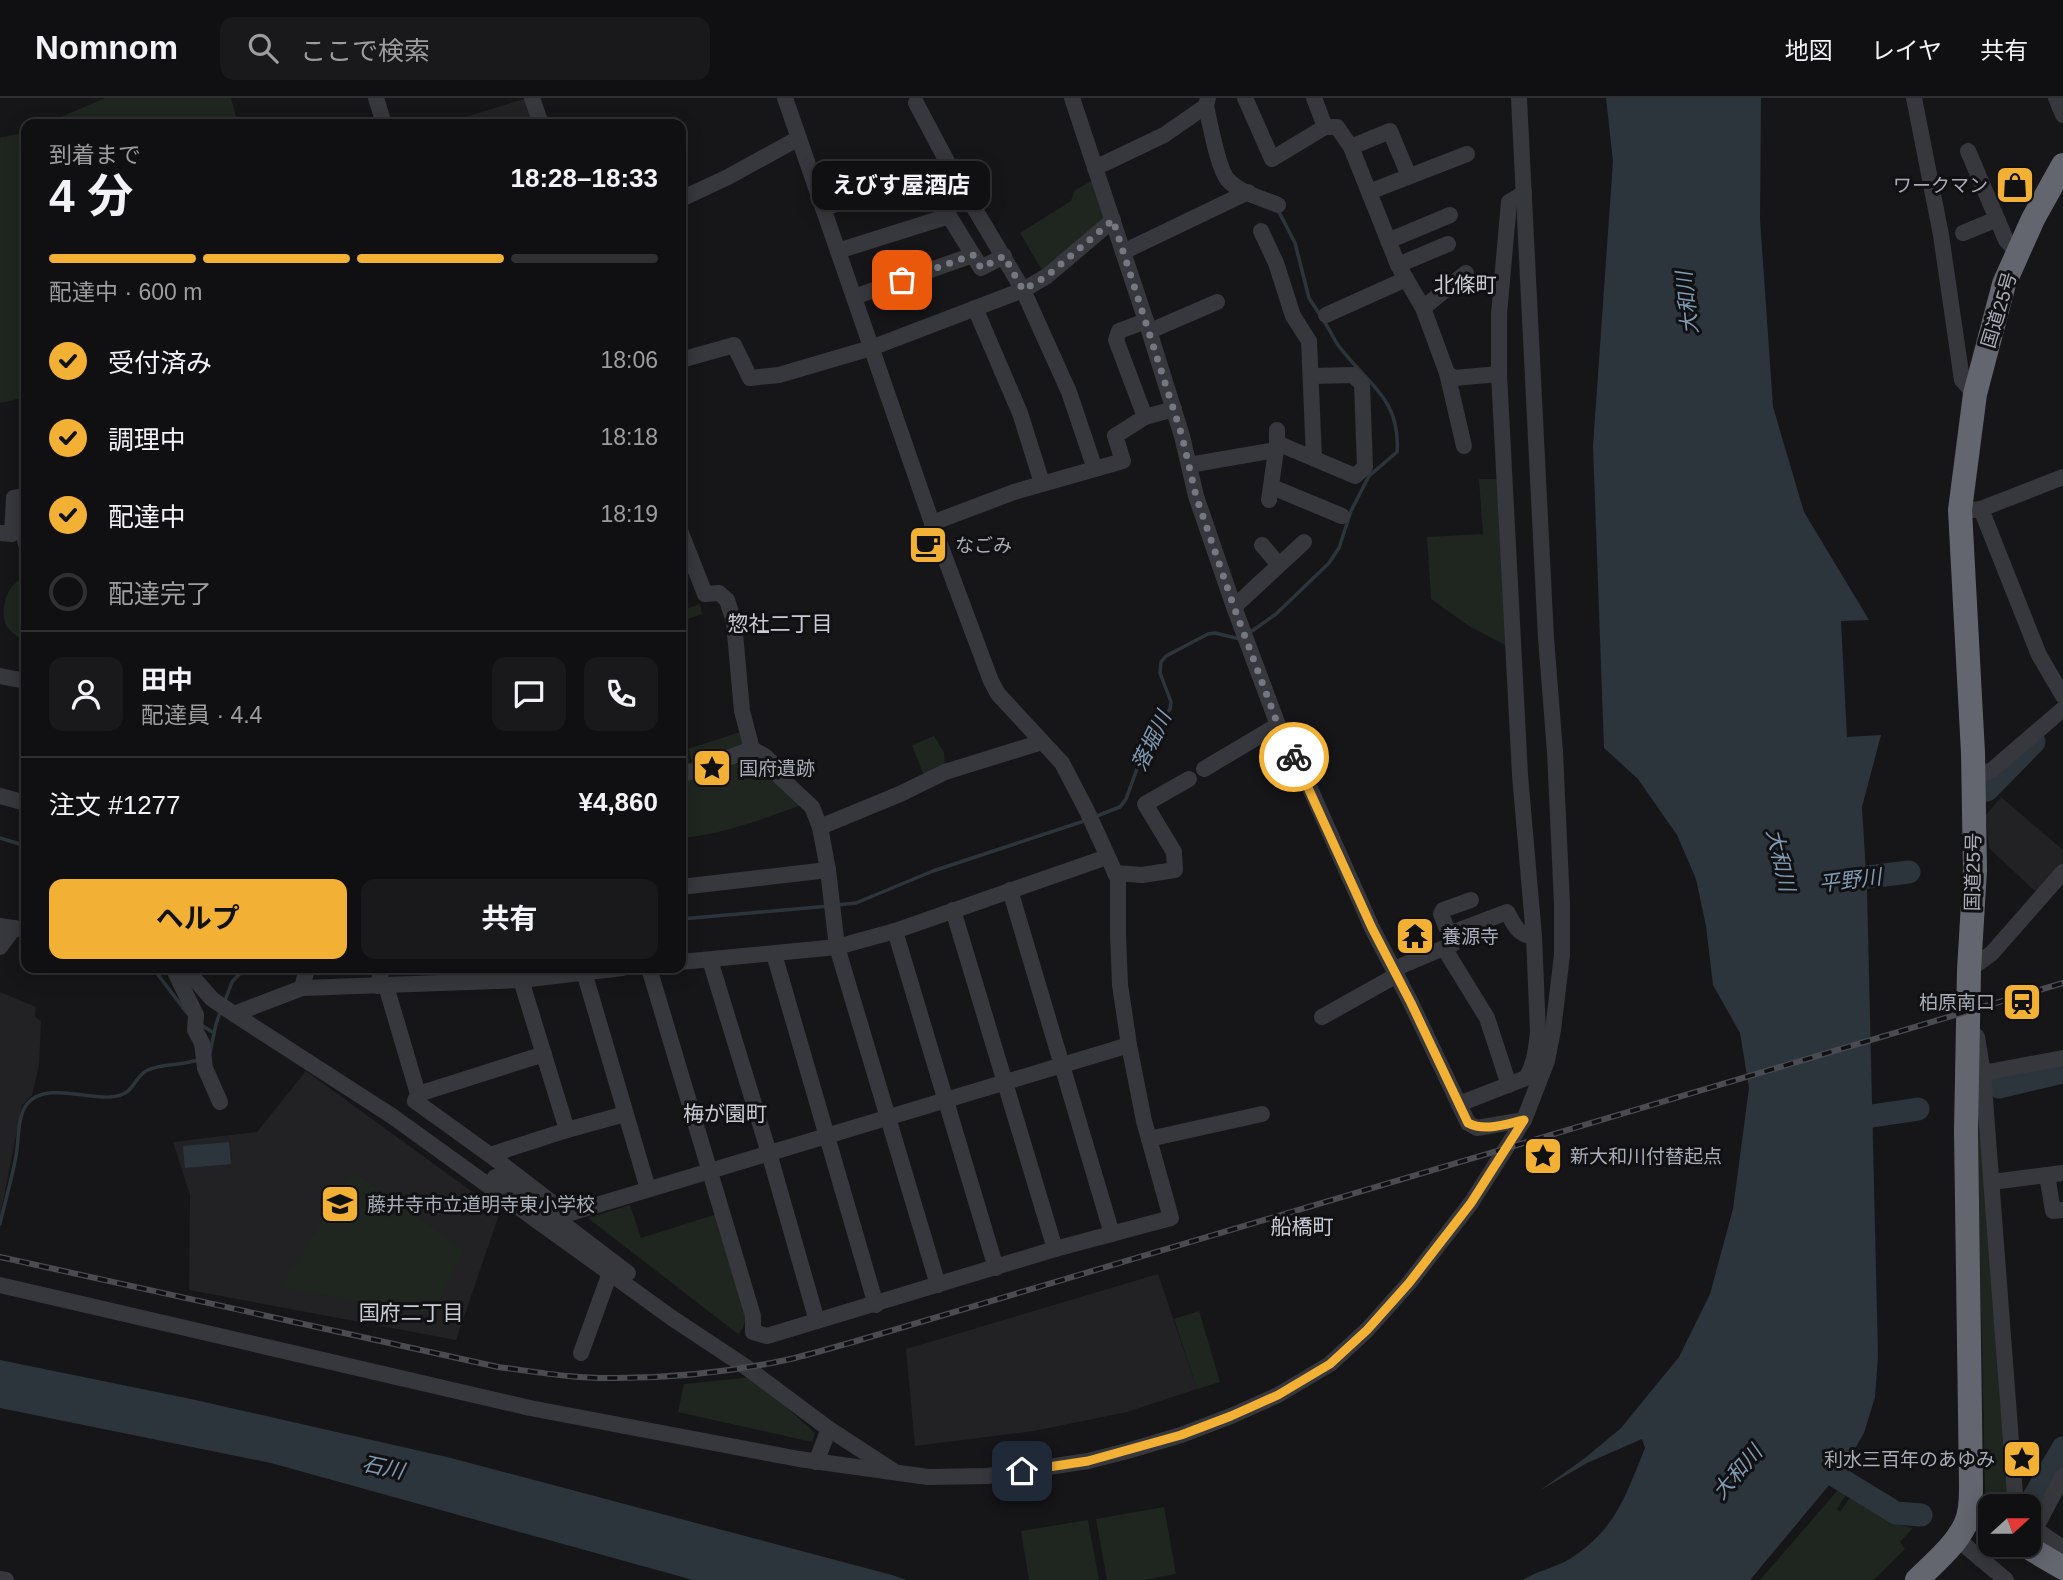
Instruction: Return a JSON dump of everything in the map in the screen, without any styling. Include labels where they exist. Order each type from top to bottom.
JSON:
[{"type":"highway","name":"国道25号","points":[[1978,1512],[1971,1485],[1966,1131],[1969,970],[1975,870],[1971,510],[1975,394],[2004,284],[2033,219],[2063,165]]},
{"type":"highway","name":"国道25号","points":[[1917,1580],[1965,1526],[1978,1521]]},
{"type":"highway","points":[[2041,1546],[2061,1567]]},
{"type":"street","points":[[376,98],[382,119]]},
{"type":"street","points":[[532,98],[539,119]]},
{"type":"street","points":[[650,973],[753,1316],[753,1332],[767,1336],[1055,1249],[1171,1218],[1149,1139],[1129,1045],[1120,985],[1118,879],[1062,763],[998,694],[991,681],[932,523],[785,98]]},
{"type":"street","points":[[1072,98],[1174,409],[1196,496],[1278,725],[1317,803],[1372,928],[1468,1123],[1477,1128],[1524,1120]]},
{"type":"street","points":[[1245,98],[1272,159],[1325,127],[1337,127],[1351,147],[1388,241],[1423,308],[1447,373],[1464,446]]},
{"type":"street","points":[[1314,98],[1325,127]]},
{"type":"street","points":[[0,1285],[530,1408],[816,1462],[928,1477],[988,1476],[1088,1461],[1181,1435],[1231,1416],[1293,1387],[1330,1364],[1367,1330],[1409,1283],[1471,1203],[1524,1120],[1549,1051],[1562,955],[1562,904],[1519,98]]},
{"type":"street","points":[[1914,98],[1941,235],[1962,380],[1975,394]]},
{"type":"street","points":[[2056,98],[2063,115]]},
{"type":"street","points":[[1095,168],[1164,135],[1207,102],[1220,165],[1227,179],[1278,205]]},
{"type":"street","points":[[916,103],[951,169],[1023,290],[1069,391],[1095,469]]},
{"type":"street","points":[[1351,147],[1390,131],[1409,176]]},
{"type":"street","points":[[686,197],[799,138]]},
{"type":"street","points":[[1968,151],[2006,240],[2018,253]]},
{"type":"street","points":[[1369,192],[1467,154]]},
{"type":"street","points":[[823,208],[951,169]]},
{"type":"street","points":[[1124,252],[1248,192]]},
{"type":"street","points":[[1459,1104],[1526,1078],[1531,1071],[1538,1032],[1534,937],[1520,775],[1499,374],[1499,314],[1509,202],[1524,193]]},
{"type":"street","points":[[1388,241],[1450,215]]},
{"type":"street","points":[[838,251],[949,216],[981,268],[1004,256]]},
{"type":"street","points":[[1963,233],[1997,219]]},
{"type":"street","points":[[686,359],[734,345],[750,378],[779,375],[872,348],[1023,290],[1047,276],[1113,220]]},
{"type":"street","points":[[1261,231],[1276,263],[1293,316],[1309,341],[1314,458]]},
{"type":"street","points":[[1326,315],[1448,244]]},
{"type":"street","points":[[854,297],[973,255]]},
{"type":"street","points":[[1423,308],[1466,273]]},
{"type":"street","points":[[1144,417],[1116,340],[1119,331],[1148,326],[1217,302]]},
{"type":"street","points":[[975,308],[1020,413],[1042,483]]},
{"type":"street","points":[[1447,373],[1454,378],[1499,374]]},
{"type":"street","points":[[1189,465],[1277,441],[1355,476],[1365,467],[1362,384],[1353,375],[1311,376]]},
{"type":"street","points":[[932,523],[1014,492],[1123,461],[1115,436],[1144,417],[1174,409]]},
{"type":"street","points":[[1277,441],[1271,494],[1342,516]]},
{"type":"street","points":[[2063,477],[1971,510],[2039,655],[2063,696]]},
{"type":"street","points":[[18,538],[14,498],[21,497]]},
{"type":"street","points":[[1234,607],[1304,542]]},
{"type":"street","points":[[1262,545],[1279,565]]},
{"type":"street","points":[[686,546],[705,594],[719,593],[727,600],[734,622],[742,711],[752,749],[765,756],[780,777],[812,807],[820,827],[837,947],[938,1285]]},
{"type":"street","points":[[0,676],[21,680]]},
{"type":"street","points":[[1973,776],[1992,770],[2063,709]]},
{"type":"street","points":[[1205,769],[1278,725]]},
{"type":"street","points":[[820,827],[945,772],[1042,742]]},
{"type":"street","points":[[686,773],[752,749]]},
{"type":"street","points":[[1115,873],[1142,875],[1175,870],[1174,852],[1145,804],[1189,779]]},
{"type":"street","points":[[0,796],[21,802]]},
{"type":"street","points":[[686,962],[837,947],[895,931],[1107,857]]},
{"type":"street","points":[[686,886],[828,870]]},
{"type":"street","points":[[1969,970],[1992,953],[2063,872]]},
{"type":"street","points":[[1010,890],[1112,1234]]},
{"type":"street","points":[[1471,900],[1443,910],[1441,914],[1446,941],[1487,1018],[1509,1085]]},
{"type":"street","points":[[953,910],[1055,1249]]},
{"type":"street","points":[[1322,1017],[1446,941],[1507,912],[1517,930],[1523,935],[1534,937]]},
{"type":"street","points":[[0,947],[13,928]]},
{"type":"street","points":[[895,931],[996,1268]]},
{"type":"street","points":[[774,954],[876,1305]]},
{"type":"street","points":[[710,960],[817,1321]]},
{"type":"street","points":[[179,973],[196,1014],[195,1030],[202,1043],[205,1068],[220,1102]]},
{"type":"street","points":[[183,973],[234,1014],[393,1114],[672,1318],[899,1474]]},
{"type":"street","points":[[302,988],[306,973]]},
{"type":"street","points":[[382,973],[382,986],[418,1094],[415,1101],[490,1155],[663,1299],[672,1318]]},
{"type":"street","points":[[234,1014],[302,988],[521,980],[576,973]]},
{"type":"street","points":[[584,973],[648,1189]]},
{"type":"street","points":[[521,980],[567,1130]]},
{"type":"street","points":[[1967,1029],[1977,1037],[1983,1073],[2015,1494]]},
{"type":"street","points":[[1538,1032],[1549,1051]]},
{"type":"street","points":[[564,1218],[709,1170],[1129,1045]]},
{"type":"street","points":[[418,1094],[544,1054]]},
{"type":"street","points":[[1983,1073],[2063,1058]]},
{"type":"street","points":[[490,1155],[625,1114]]},
{"type":"street","points":[[1149,1139],[1262,1114]]},
{"type":"street","points":[[441,1151],[456,1150],[564,1218]]},
{"type":"street","points":[[1992,1182],[2055,1174],[2053,1211],[2063,1210]]},
{"type":"street","points":[[581,1353],[610,1273]]},
{"type":"street","points":[[816,1462],[830,1429]]},
{"type":"street","points":[[2041,1513],[2063,1476]]},
{"type":"street","points":[[1956,1538],[2006,1580]]},
{"type":"street","points":[[0,1579],[6,1580]]},
{"type":"shaded area","points":[[105,98],[231,98],[237,119],[57,119]]},
{"type":"shaded area","points":[[527,98],[533,119],[459,119]]},
{"type":"shaded area","points":[[21,133],[21,398],[0,403],[0,138]]},
{"type":"shaded area","points":[[1093,180],[1106,218],[1043,272],[1020,233],[1071,201],[1075,190]]},
{"type":"shaded area","points":[[1479,479],[1497,479],[1507,646],[1469,626],[1431,599],[1427,537],[1483,534]]},
{"type":"shaded area","points":[[20,580],[21,638],[5,624],[4,617],[5,602],[10,589]]},
{"type":"shaded area","points":[[700,604],[702,614],[686,620],[686,609]]},
{"type":"shaded area","points":[[743,731],[748,747],[693,768],[688,749]]},
{"type":"shaded area","points":[[934,736],[944,752],[945,769],[924,776],[912,745]]},
{"type":"shaded area","points":[[686,747],[690,765],[686,766]]},
{"type":"shaded area","points":[[750,754],[764,761],[804,804],[728,829],[686,837],[686,776]]},
{"type":"shaded area","points":[[2001,797],[2063,850],[2063,865],[2038,894],[1989,848],[1986,815]]},
{"type":"shaded area","points":[[0,992],[36,1007],[35,1017],[41,1021],[39,1065],[32,1095],[22,1105],[0,1216]]},
{"type":"shaded area","name":"藤井寺市立道明寺東小学校","points":[[306,1071],[500,1212],[456,1340],[189,1290],[190,1195],[173,1142],[257,1132]]},
{"type":"shaded area","points":[[1979,1075],[2012,1494],[1986,1494],[1978,1156]]},
{"type":"shaded area","points":[[354,1172],[464,1250],[432,1314],[280,1287]]},
{"type":"shaded area","points":[[630,1205],[641,1238],[717,1214],[747,1313],[743,1328],[738,1334],[588,1218]]},
{"type":"shaded area","points":[[1158,1274],[1197,1389],[1127,1412],[1034,1431],[915,1446],[906,1349]]},
{"type":"shaded area","points":[[1199,1311],[1220,1382],[1197,1389],[1174,1319]]},
{"type":"shaded area","points":[[753,1377],[815,1433],[812,1442],[678,1412],[684,1384]]},
{"type":"shaded area","points":[[1838,1490],[1847,1493],[1837,1509],[1840,1512],[1851,1496],[1895,1524],[1913,1528],[1900,1542],[1905,1549],[1874,1580],[1760,1580]]},
{"type":"shaded area","points":[[1164,1507],[1176,1574],[1144,1580],[1107,1580],[1096,1519]]},
{"type":"shaded area","points":[[1088,1520],[1099,1580],[1029,1580],[1021,1531]]},
{"type":"water","name":"大和川","points":[[1606,98],[1761,98],[1760,219],[1773,407],[1804,512],[1869,620],[1841,621],[1847,737],[1881,735],[1862,807],[1867,890],[1878,1356],[1875,1397],[1864,1433],[1845,1466],[1750,1580],[1523,1580],[1563,1563],[1584,1549],[1608,1524],[1625,1497],[1645,1448],[1642,1439],[1587,1463],[1539,1491],[1621,1428],[1679,1357],[1710,1294],[1733,1209],[1749,1088],[1740,1033],[1713,985],[1706,926],[1696,879],[1677,835],[1638,779],[1604,748],[1593,446],[1613,161]]},
{"type":"water","points":[[229,1142],[231,1164],[185,1168],[183,1146]]},
{"type":"water","name":"石川","points":[[0,1360],[191,1399],[451,1458],[906,1580],[693,1580],[271,1463],[0,1408]]},
{"type":"waterway","name":"落堀川","points":[[1278,210],[1295,243],[1309,298],[1320,315]]},
{"type":"waterway","name":"落堀川","points":[[1249,633],[1276,614],[1329,563],[1339,548],[1351,511],[1369,476],[1397,452],[1397,433],[1387,404],[1380,392],[1338,345],[1324,321]]},
{"type":"waterway","name":"落堀川","points":[[1094,817],[1120,807],[1126,799],[1138,766],[1170,709],[1171,702],[1160,673],[1161,662],[1166,656],[1208,634],[1240,639]]},
{"type":"waterway","name":"平野川","points":[[1987,790],[2034,742]]},
{"type":"waterway","name":"落堀川","points":[[836,905],[856,903],[933,871],[1087,820]]},
{"type":"waterway","points":[[0,838],[21,844]]},
{"type":"waterway","name":"平野川","points":[[1835,881],[1909,872]]},
{"type":"waterway","name":"落堀川","points":[[686,919],[829,906]]},
{"type":"waterway","points":[[157,973],[187,1013]]},
{"type":"waterway","name":"落堀川","points":[[224,1003],[232,982],[240,973]]},
{"type":"waterway","name":"落堀川","points":[[210,1053],[221,1010]]},
{"type":"waterway","points":[[201,1025],[214,1033]]},
{"type":"waterway","name":"落堀川","points":[[0,1224],[17,1150],[21,1115],[35,1097],[55,1093],[119,1096],[129,1090],[148,1070],[200,1059]]},
{"type":"waterway","points":[[1999,1087],[2063,1072]]},
{"type":"waterway","points":[[1844,1120],[1918,1109]]},
{"type":"waterway","points":[[2036,1494],[2063,1448]]},
{"type":"waterway","points":[[1811,1461],[1896,1513],[1921,1515]]},
{"type":"railway","points":[[0,1257],[498,1367],[601,1378],[701,1374],[786,1360],[853,1342],[2063,983]]},
{"type":"way so far","points":[[902,280],[973,255],[981,268],[1004,256],[1023,290],[1047,276],[1113,220],[1182,436],[1196,496],[1278,725],[1294,757]]},
{"type":"place","name":"ワークマン","points":[[2015,185]]},
{"type":"place","name":"えびす屋酒店","points":[[902,280]]},
{"type":"place","name":"なごみ","points":[[928,545]]},
{"type":"place","name":"国府遺跡","points":[[712,768]]},
{"type":"place","name":"養源寺","points":[[1415,936]]},
{"type":"place","name":"柏原南口","points":[[2022,1002]]},
{"type":"place","name":"新大和川付替起点","points":[[1543,1156]]},
{"type":"place","name":"藤井寺市立道明寺東小学校","points":[[340,1204]]},
{"type":"place","name":"利水三百年のあゆみ","points":[[2022,1459]]},
{"type":"district","name":"北條町","points":[[1465,284]]},
{"type":"district","name":"惣社二丁目","points":[[780,623]]},
{"type":"district","name":"梅が園町","points":[[725,1113]]},
{"type":"district","name":"船橋町","points":[[1302,1226]]},
{"type":"district","name":"国府二丁目","points":[[411,1312]]},
{"type":"route","points":[[1022,1471],[1088,1461],[1181,1435],[1278,1395],[1330,1364],[1367,1330],[1409,1283],[1471,1203],[1524,1120],[1477,1128],[1468,1123],[1372,928],[1294,757]]}]
